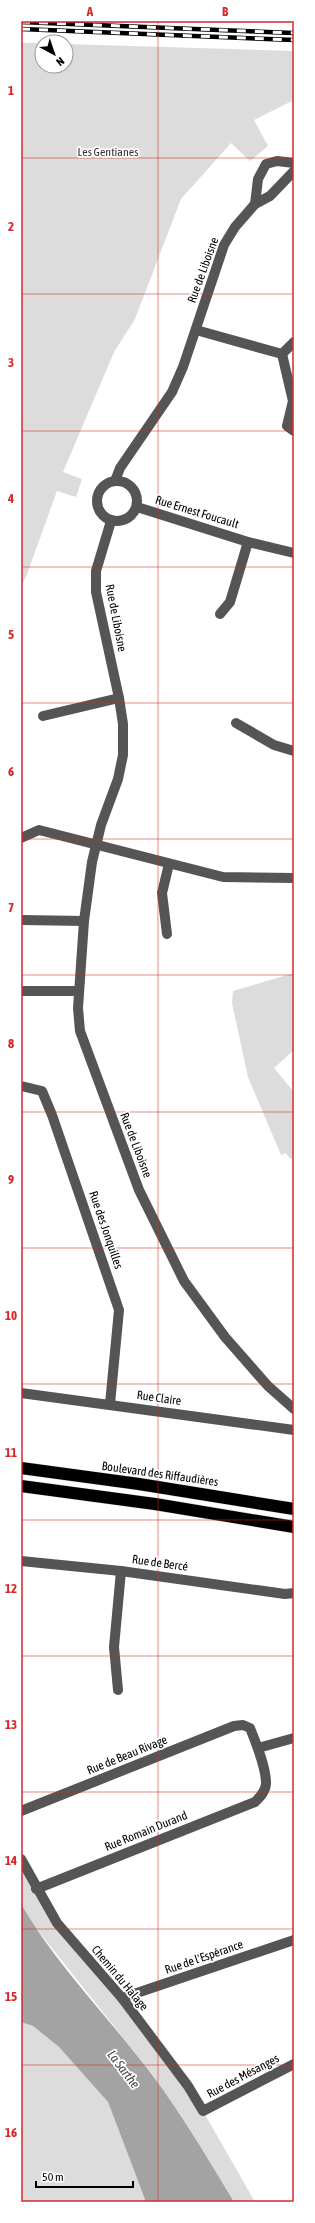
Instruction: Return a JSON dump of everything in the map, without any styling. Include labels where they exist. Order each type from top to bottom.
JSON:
[{"type":"highway","name":"Boulevard des Riffaudières","points":[[21,1468],[147,1485],[294,1509]]},
{"type":"highway","points":[[21,1486],[155,1504],[294,1527]]},
{"type":"street","points":[[255,204],[258,179],[266,164],[277,161],[294,163]]},
{"type":"street","name":"Rue de Liboisne","points":[[294,171],[270,196],[255,204],[235,227],[224,245],[184,367],[172,392],[120,468],[114,481],[102,488],[97,500],[101,513],[111,520],[96,571],[96,592],[119,698],[123,724],[123,755],[118,779],[95,845],[84,921],[78,1008],[80,1031],[139,1190],[184,1281],[225,1337],[268,1386],[294,1409]]},
{"type":"street","points":[[196,330],[282,354]]},
{"type":"street","points":[[282,354],[294,342]]},
{"type":"street","points":[[282,354],[293,401],[287,426],[294,432]]},
{"type":"street","points":[[111,520],[124,520],[134,513],[137,507],[138,499],[130,485],[114,481]]},
{"type":"street","name":"Rue Ernest Foucault","points":[[137,507],[248,542],[294,553]]},
{"type":"street","name":"Rue Ernest Foucault","points":[[220,614],[230,602],[248,542]]},
{"type":"street","points":[[43,716],[119,698]]},
{"type":"street","points":[[236,723],[274,745],[294,751]]},
{"type":"street","points":[[21,838],[39,830],[223,877],[294,878]]},
{"type":"street","points":[[168,934],[162,893],[169,864]]},
{"type":"street","points":[[21,920],[84,921]]},
{"type":"street","points":[[21,990],[79,991]]},
{"type":"street","name":"Rue des Jonquilles","points":[[21,1086],[42,1091],[119,1310],[110,1404]]},
{"type":"street","name":"Rue Claire","points":[[21,1393],[294,1430]]},
{"type":"street","name":"Rue de Bercé","points":[[21,1560],[121,1571],[285,1594],[294,1593]]},
{"type":"street","points":[[118,1690],[114,1646],[121,1571]]},
{"type":"street","name":"Rue de Beau Rivage","points":[[21,1811],[234,1726],[244,1725],[250,1728],[258,1748]]},
{"type":"street","points":[[258,1748],[294,1738]]},
{"type":"street","name":"Rue Romain Durand","points":[[36,1888],[255,1802],[262,1795],[266,1784],[258,1748]]},
{"type":"street","name":"Chemin du Halage","points":[[21,1859],[57,1923],[122,1998],[188,2086],[203,2111]]},
{"type":"street","name":"Rue de l'Espérance","points":[[122,1998],[294,1940]]},
{"type":"street","name":"Rue des Mésanges","points":[[203,2111],[294,2064]]},
{"type":"green space","name":"Les Gentianes","points":[[21,43],[34,43],[34,74],[74,74],[74,44],[294,51],[294,100],[254,120],[268,146],[250,161],[231,143],[181,199],[135,319],[114,352],[63,472],[82,479],[76,497],[57,491],[26,577],[21,586]]},
{"type":"green space","points":[[294,973],[294,1050],[274,1068],[294,1092],[294,1161],[292,1158],[290,1159],[286,1153],[281,1155],[248,1077],[232,1003],[233,991]]},
{"type":"green space","points":[[21,1859],[57,1923],[122,1998],[203,2111],[255,2202],[234,2202],[180,2115],[152,2074],[28,1918],[21,1904]]},
{"type":"green space","points":[[21,2022],[33,2026],[59,2047],[108,2102],[146,2202],[21,2202]]},
{"type":"water","name":"La Sarthe","points":[[21,1904],[33,1924],[75,1981],[135,2053],[162,2089],[187,2126],[234,2202],[146,2202],[108,2102],[59,2047],[33,2026],[21,2022]]},
{"type":"railway","points":[[21,22],[294,33]]},
{"type":"railway","points":[[21,29],[294,40]]}]
